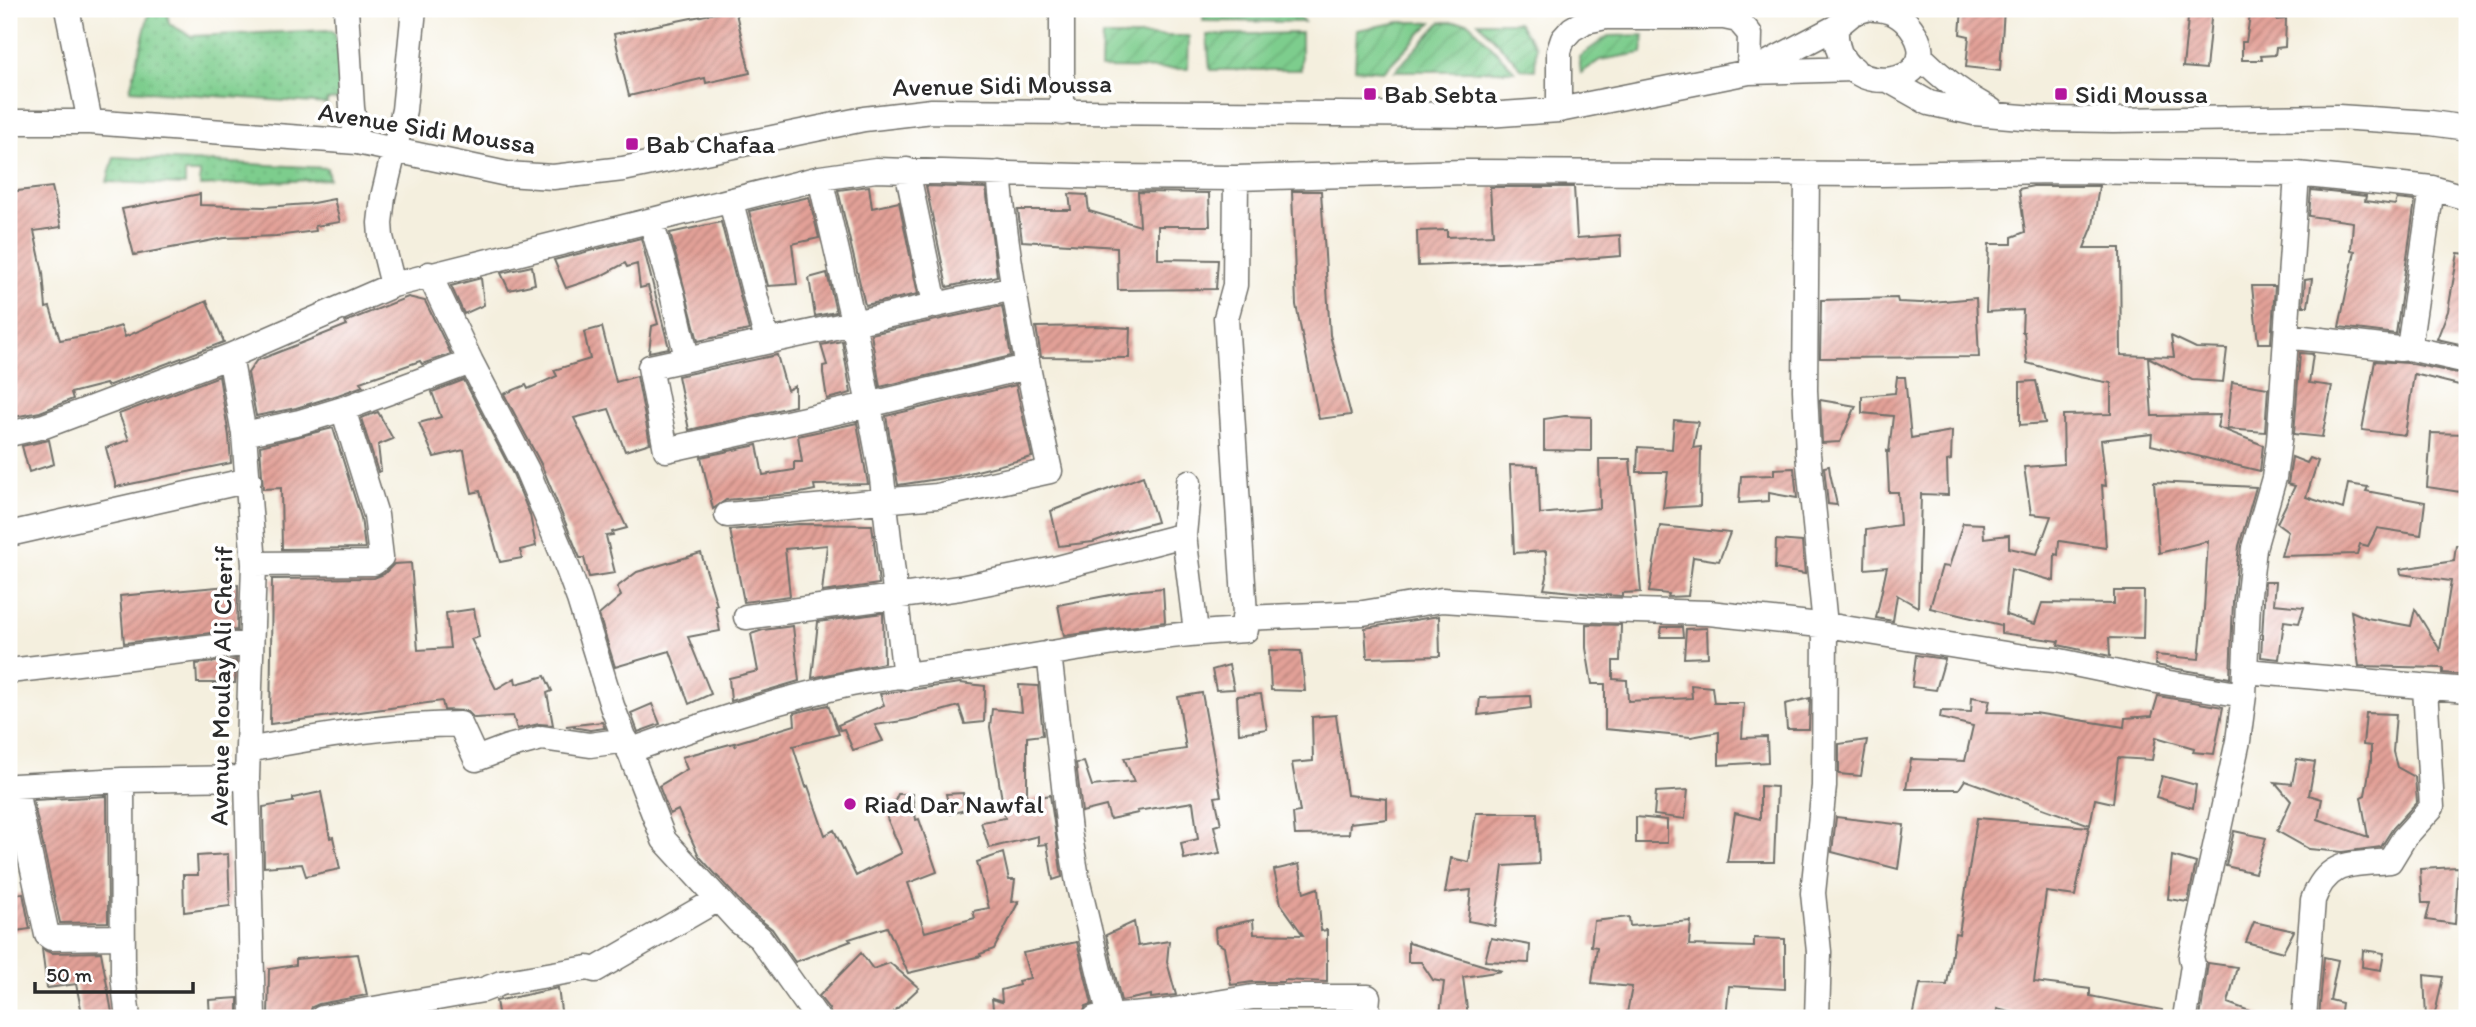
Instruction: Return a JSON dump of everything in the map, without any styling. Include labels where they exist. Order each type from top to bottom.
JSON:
[{"type":"street","points":[[67,9],[90,122]]},
{"type":"street","points":[[346,9],[352,108],[357,142]]},
{"type":"street","points":[[393,285],[380,223],[383,197],[404,110],[414,9]]},
{"type":"street","points":[[1062,9],[1062,113]]},
{"type":"street","name":"Avenue Sidi Moussa","points":[[1749,72],[1840,18],[1866,9]]},
{"type":"street","points":[[1840,18],[1835,39],[1844,62],[1877,79],[1900,79],[1916,66],[1920,56],[1917,38],[1909,19],[1904,20],[1892,13],[1874,9]]},
{"type":"street","points":[[1559,110],[1559,51],[1563,38],[1586,21],[1606,17],[1738,20],[1750,34],[1749,72]]},
{"type":"street","points":[[1920,56],[1943,79],[1997,114]]},
{"type":"street","name":"Avenue Sidi Moussa","points":[[9,122],[90,122],[357,142],[507,174],[531,177],[576,176],[623,169],[864,119],[932,111],[1487,115],[1559,110],[1749,72],[1854,69]]},
{"type":"street","points":[[1890,81],[1930,103],[1952,110],[2047,119],[2338,117],[2467,128]]},
{"type":"street","points":[[9,434],[44,426],[230,356],[393,285],[429,274],[820,178],[876,170],[1236,178],[1455,172],[1807,174],[2061,171],[2297,174],[2432,188],[2467,198]]},
{"type":"street","points":[[907,170],[935,304]]},
{"type":"street","points":[[727,515],[948,494],[1050,471],[1027,367],[1006,246],[999,173]]},
{"type":"street","points":[[1807,174],[1805,390],[1808,454],[1825,625],[1824,786],[1813,893],[1819,952],[1817,1018]]},
{"type":"street","points":[[2185,1018],[2193,965],[2191,957],[2238,741],[2245,683],[2253,548],[2274,478],[2297,174]]},
{"type":"street","points":[[820,178],[853,321],[878,450],[905,677]]},
{"type":"street","points":[[248,750],[315,736],[374,729],[460,724],[476,759],[542,738],[590,745],[627,746],[845,685],[1126,640],[1196,632],[1245,630],[1226,318],[1235,285],[1236,178]]},
{"type":"street","points":[[2409,348],[2432,188]]},
{"type":"street","points":[[731,202],[767,341]]},
{"type":"street","points":[[651,221],[687,358]]},
{"type":"street","points":[[429,274],[527,470],[562,553],[627,746],[664,840],[738,921],[760,938],[817,1018]]},
{"type":"street","points":[[1014,288],[650,367],[666,450],[1027,367]]},
{"type":"street","points":[[2286,336],[2409,348],[2467,361]]},
{"type":"street","name":"Avenue Moulay Ali Cherif","points":[[230,356],[244,434],[254,564],[247,778],[253,1018]]},
{"type":"street","points":[[244,434],[343,409],[471,362]]},
{"type":"street","points":[[254,564],[374,563],[381,557],[376,515],[343,409]]},
{"type":"street","points":[[9,534],[249,480]]},
{"type":"street","points":[[1189,482],[1184,535],[1196,632]]},
{"type":"street","points":[[746,617],[960,588],[1050,570],[1184,535]]},
{"type":"street","points":[[1244,618],[1363,613],[1442,600],[1601,610],[1709,613],[1825,625],[2055,660],[2169,684],[2245,683],[2467,690]]},
{"type":"street","points":[[9,671],[251,643]]},
{"type":"street","points":[[1049,653],[1069,831],[1102,1017],[1156,1013],[1253,997],[1293,995],[1368,997],[1366,1018]]},
{"type":"street","points":[[2304,1018],[2314,900],[2320,883],[2329,872],[2341,867],[2390,861],[2404,838],[2432,807],[2425,688]]},
{"type":"street","points":[[122,937],[51,938],[47,935],[15,786],[122,780],[247,778]]},
{"type":"street","points":[[122,780],[122,976],[128,1018]]},
{"type":"street","points":[[322,1018],[483,990],[501,983],[588,968],[595,970],[718,899]]},
{"type":"green space","points":[[150,9],[170,9],[169,24],[191,36],[331,30],[335,33],[343,83],[340,99],[327,100],[327,104],[130,90]]},
{"type":"green space","points":[[1204,9],[1293,9],[1304,22],[1203,21]]},
{"type":"green space","points":[[1400,22],[1432,22],[1384,71],[1355,69],[1357,30]]},
{"type":"green space","points":[[1441,22],[1468,22],[1515,71],[1395,71]]},
{"type":"green space","points":[[1478,22],[1518,22],[1536,47],[1535,70],[1522,69]]},
{"type":"green space","points":[[1301,33],[1301,70],[1210,70],[1207,35]]},
{"type":"green space","points":[[1644,35],[1642,53],[1600,60],[1581,73],[1579,57],[1608,36]]},
{"type":"green space","points":[[1102,36],[1189,36],[1188,69],[1101,68]]},
{"type":"green space","points":[[114,157],[327,168],[329,179],[200,186],[200,173],[185,173],[185,185],[107,182]]},
{"type":"building","points":[[735,9],[750,73],[706,83],[705,78],[629,96],[614,34]]},
{"type":"building","points":[[1962,9],[2004,9],[2000,71],[1966,67],[1969,36],[1960,34]]},
{"type":"building","points":[[2189,9],[2212,9],[2206,69],[2183,67]]},
{"type":"building","points":[[2251,9],[2277,9],[2277,20],[2286,19],[2285,47],[2276,48],[2275,55],[2261,56],[2262,60],[2242,60],[2242,42],[2246,42]]},
{"type":"building","points":[[869,186],[872,208],[899,202],[918,294],[865,305],[838,190]]},
{"type":"building","points":[[926,186],[986,188],[997,276],[947,287]]},
{"type":"building","points":[[2033,186],[2099,186],[2093,226],[2084,248],[2120,248],[2121,355],[2174,357],[2171,336],[2196,348],[2227,349],[2223,382],[2192,380],[2148,357],[2152,416],[2220,415],[2217,427],[2263,445],[2260,471],[2151,445],[2152,434],[2101,440],[2106,486],[2102,485],[2106,548],[2059,541],[2058,555],[2055,554],[2054,581],[2011,569],[2006,615],[2035,624],[2042,603],[2114,604],[2114,591],[2144,591],[2143,639],[2109,638],[2110,656],[2058,645],[2059,641],[2001,633],[2001,625],[1930,608],[1942,566],[1949,567],[1963,523],[1983,524],[1984,538],[2009,535],[2009,548],[2037,554],[2051,516],[2031,514],[2024,467],[2064,464],[2063,415],[2111,414],[2111,383],[2027,363],[2022,332],[2023,310],[1986,312],[1989,244],[2012,244],[2012,237],[2025,232],[2019,189]]},
{"type":"building","points":[[52,187],[61,227],[34,231],[43,273],[46,308],[50,307],[60,340],[121,326],[125,337],[207,301],[224,342],[107,386],[106,384],[71,393],[73,399],[40,412],[9,418],[9,192]]},
{"type":"building","points":[[1490,187],[1574,187],[1577,238],[1620,235],[1621,256],[1418,266],[1417,231],[1447,230],[1447,237],[1493,235]]},
{"type":"building","points":[[2311,190],[2366,196],[2365,201],[2395,205],[2397,199],[2415,201],[2396,334],[2339,327],[2355,251],[2351,250],[2353,222],[2309,216]]},
{"type":"building","points":[[1292,191],[1321,191],[1330,335],[1351,415],[1319,419],[1296,305]]},
{"type":"building","points":[[1138,192],[1209,193],[1210,226],[1158,226],[1158,259],[1218,260],[1216,289],[1118,290],[1117,247],[1022,241],[1018,210],[1071,210],[1069,194],[1087,195],[1089,211],[1140,226]]},
{"type":"building","points":[[200,194],[200,205],[265,207],[334,199],[340,222],[315,226],[316,231],[224,238],[134,255],[122,209]]},
{"type":"building","points":[[809,197],[819,238],[792,244],[797,284],[768,286],[749,211]]},
{"type":"building","points":[[721,222],[749,330],[698,341],[670,233]]},
{"type":"building","points":[[641,238],[669,348],[649,352],[652,326],[658,324],[648,286],[640,288],[637,264],[627,267],[625,263],[599,277],[566,288],[554,260]]},
{"type":"building","points":[[2458,253],[2467,254],[2467,336],[2464,345],[2437,339],[2448,311]]},
{"type":"building","points":[[532,266],[535,284],[509,290],[501,273]]},
{"type":"building","points":[[827,273],[836,312],[815,316],[809,278]]},
{"type":"building","points":[[481,278],[484,305],[464,314],[451,286]]},
{"type":"building","points":[[2312,279],[2308,306],[2303,306],[2305,280]]},
{"type":"building","points":[[2252,286],[2275,286],[2271,343],[2258,343]]},
{"type":"building","points":[[408,297],[425,301],[451,354],[422,364],[420,361],[360,382],[363,386],[338,395],[296,408],[256,416],[248,373],[256,361],[347,325],[345,322]]},
{"type":"building","points":[[1897,298],[1898,302],[1921,303],[1976,298],[1979,357],[1820,358],[1821,300]]},
{"type":"building","points":[[1002,306],[1011,356],[880,387],[871,334]]},
{"type":"building","points":[[602,327],[616,382],[637,376],[650,443],[625,451],[609,409],[574,418],[627,528],[606,536],[615,573],[589,577],[584,558],[580,558],[541,464],[504,394],[526,385],[528,389],[557,376],[554,370],[590,359],[584,332]]},
{"type":"building","points":[[1036,327],[1130,328],[1129,358],[1041,357]]},
{"type":"building","points":[[842,341],[851,393],[827,399],[823,366],[827,365],[821,345]]},
{"type":"building","points":[[2300,353],[2313,354],[2309,383],[2332,386],[2322,437],[2294,434]]},
{"type":"building","points":[[777,355],[787,390],[795,386],[795,406],[689,430],[678,376]]},
{"type":"building","points":[[2375,361],[2408,363],[2467,375],[2467,387],[2414,374],[2405,435],[2362,430]]},
{"type":"building","points":[[219,376],[231,463],[116,487],[106,448],[129,440],[119,414]]},
{"type":"building","points":[[1897,377],[1905,377],[1911,438],[1952,431],[1951,460],[1947,461],[1948,495],[1921,494],[1918,607],[1897,595],[1893,621],[1876,618],[1887,567],[1865,569],[1866,530],[1900,525],[1898,492],[1889,492],[1887,451],[1889,452],[1893,416],[1862,413],[1862,396],[1895,393]]},
{"type":"building","points":[[464,380],[514,476],[530,515],[536,546],[520,550],[522,558],[500,562],[480,491],[472,493],[464,450],[434,457],[419,423],[441,417],[432,392]]},
{"type":"building","points":[[2036,381],[2045,423],[2020,425],[2020,382]]},
{"type":"building","points":[[2232,382],[2268,388],[2265,432],[2227,429]]},
{"type":"building","points":[[1016,385],[1032,457],[957,476],[898,485],[886,416]]},
{"type":"building","points":[[1820,400],[1856,406],[1840,442],[1822,443]]},
{"type":"building","points":[[378,412],[393,439],[378,445],[381,471],[378,472],[361,418]]},
{"type":"building","points":[[1565,416],[1591,417],[1591,451],[1544,450],[1544,419]]},
{"type":"building","points":[[1674,420],[1698,422],[1693,448],[1701,447],[1700,506],[1663,508],[1668,472],[1637,472],[1638,447],[1672,449]]},
{"type":"building","points":[[857,423],[868,484],[814,485],[815,490],[800,493],[726,500],[713,509],[701,457],[757,445],[763,475],[794,470],[794,462],[802,462],[798,436]]},
{"type":"building","points":[[333,428],[361,518],[365,548],[282,549],[281,488],[263,489],[260,446]]},
{"type":"building","points":[[2431,433],[2467,434],[2467,493],[2427,487]]},
{"type":"building","points":[[49,440],[54,464],[29,472],[22,446]]},
{"type":"building","points":[[2292,457],[2307,463],[2310,458],[2318,461],[2306,497],[2343,509],[2348,484],[2368,487],[2366,491],[2425,502],[2421,535],[2377,528],[2368,546],[2360,544],[2357,554],[2281,556],[2288,531],[2277,523],[2295,486],[2288,484]]},
{"type":"building","points":[[1599,459],[1630,459],[1641,592],[1622,593],[1622,596],[1544,589],[1547,577],[1546,551],[1514,553],[1510,465],[1538,466],[1540,514],[1600,508]]},
{"type":"building","points":[[1829,466],[1837,505],[1828,504],[1824,467]]},
{"type":"building","points":[[1794,468],[1797,498],[1769,493],[1769,501],[1739,503],[1741,476],[1774,475],[1774,469]]},
{"type":"building","points":[[1143,476],[1157,522],[1093,542],[1059,546],[1051,511]]},
{"type":"building","points":[[2154,482],[2256,487],[2239,546],[2233,602],[2230,678],[2155,665],[2156,655],[2199,659],[2208,541],[2159,553]]},
{"type":"building","points":[[798,524],[872,525],[879,584],[822,592],[827,545],[785,549],[790,596],[744,602],[730,530]]},
{"type":"building","points":[[1660,526],[1730,533],[1719,561],[1693,557],[1688,596],[1668,597],[1669,594],[1649,592]]},
{"type":"building","points":[[1776,540],[1802,542],[1805,574],[1775,569]]},
{"type":"building","points":[[2456,545],[2466,546],[2467,559],[2466,675],[2443,673],[2443,668],[2359,666],[2351,611],[2367,618],[2411,626],[2415,609],[2440,650],[2451,581],[2401,574],[2400,569],[2454,561]]},
{"type":"building","points":[[701,553],[717,605],[720,631],[688,637],[711,694],[689,704],[670,651],[615,667],[599,615],[621,596],[617,587],[637,572]]},
{"type":"building","points":[[411,563],[418,650],[450,648],[446,613],[474,609],[479,637],[471,639],[496,689],[515,678],[516,684],[545,676],[552,691],[547,693],[553,725],[539,724],[517,729],[513,716],[474,718],[467,711],[444,710],[442,701],[270,724],[272,579],[374,578],[384,574],[394,564]]},
{"type":"building","points":[[2265,582],[2276,582],[2274,604],[2304,607],[2299,623],[2284,621],[2279,659],[2261,657]]},
{"type":"building","points":[[238,585],[237,630],[124,643],[120,596]]},
{"type":"building","points":[[1163,588],[1165,622],[1064,636],[1058,605],[1131,591]]},
{"type":"building","points":[[883,613],[884,663],[812,678],[818,622]]},
{"type":"building","points":[[1439,616],[1440,656],[1367,658],[1365,628]]},
{"type":"building","points":[[1586,624],[1621,625],[1620,661],[1613,661],[1613,679],[1627,680],[1628,701],[1692,698],[1691,685],[1712,687],[1714,703],[1744,703],[1742,738],[1767,737],[1768,762],[1719,765],[1719,732],[1691,737],[1605,729],[1605,684],[1592,684],[1586,648]]},
{"type":"building","points":[[793,626],[799,681],[731,701],[729,678],[758,671],[751,634]]},
{"type":"building","points":[[1662,627],[1682,627],[1683,637],[1660,637]]},
{"type":"building","points":[[1707,628],[1708,657],[1684,658],[1686,629]]},
{"type":"building","points":[[1269,650],[1301,651],[1305,691],[1271,690]]},
{"type":"building","points":[[1916,655],[1945,659],[1936,690],[1912,687]]},
{"type":"building","points":[[236,660],[235,683],[197,683],[196,664]]},
{"type":"building","points":[[1229,665],[1234,689],[1216,690],[1212,670]]},
{"type":"building","points":[[960,683],[985,686],[984,722],[965,724],[959,706],[909,720],[875,725],[883,741],[853,750],[844,729],[840,730],[838,725],[884,705],[880,694]]},
{"type":"building","points":[[1019,685],[1038,686],[1043,735],[1027,737],[1027,800],[1050,795],[1062,877],[1053,880],[1047,844],[1038,845],[1038,836],[989,848],[981,822],[1005,818],[990,727],[992,709],[1022,712]]},
{"type":"building","points":[[1202,693],[1221,796],[1215,797],[1221,824],[1214,826],[1220,853],[1184,859],[1181,843],[1198,839],[1193,802],[1137,811],[1138,813],[1110,819],[1106,806],[1082,812],[1076,763],[1084,762],[1092,786],[1134,782],[1124,758],[1186,749],[1178,697]]},
{"type":"building","points":[[1261,694],[1267,729],[1239,733],[1237,696]]},
{"type":"building","points":[[1530,696],[1531,708],[1478,715],[1480,698]]},
{"type":"building","points":[[2158,696],[2223,707],[2214,754],[2193,752],[2194,748],[2156,737],[2152,760],[2118,758],[2113,803],[2095,799],[2090,825],[1965,780],[1959,789],[1906,789],[1911,759],[1965,761],[1973,726],[1940,718],[1941,711],[1971,712],[1972,697],[1990,700],[1987,712],[2035,713],[2124,727],[2125,718],[2152,716]]},
{"type":"building","points":[[1810,698],[1809,729],[1787,729],[1785,704]]},
{"type":"building","points":[[652,704],[660,724],[638,732],[631,713]]},
{"type":"building","points":[[828,705],[839,734],[793,746],[825,835],[834,830],[856,876],[902,853],[887,818],[898,794],[912,794],[916,820],[919,819],[937,872],[908,883],[925,932],[975,918],[973,911],[989,908],[977,862],[1003,853],[1009,880],[1015,880],[1012,902],[1019,901],[994,949],[980,954],[981,956],[908,973],[887,927],[849,939],[851,941],[795,962],[772,929],[748,910],[699,856],[678,810],[670,814],[659,786],[687,769],[682,757],[734,743],[736,747],[735,743],[795,725],[794,713]]},
{"type":"building","points":[[2366,713],[2396,714],[2393,752],[2397,767],[2415,777],[2417,802],[2393,828],[2381,847],[2342,852],[2309,849],[2277,831],[2291,801],[2275,782],[2292,784],[2297,759],[2315,762],[2309,795],[2322,799],[2318,819],[2368,837],[2361,797],[2365,795],[2371,761],[2371,746],[2363,745]]},
{"type":"building","points":[[1336,715],[1347,795],[1387,799],[1387,819],[1350,823],[1349,834],[1295,835],[1293,813],[1300,812],[1292,763],[1313,761],[1312,717]]},
{"type":"building","points":[[602,722],[605,728],[590,730],[566,726]]},
{"type":"building","points":[[1867,740],[1861,776],[1839,774],[1839,744]]},
{"type":"building","points":[[2162,776],[2196,785],[2193,808],[2156,797]]},
{"type":"building","points":[[1760,786],[1777,787],[1774,862],[1727,862],[1735,813],[1760,819]]},
{"type":"building","points":[[1688,790],[1685,819],[1654,815],[1656,792]]},
{"type":"building","points":[[321,792],[330,838],[333,837],[340,869],[306,876],[302,864],[264,867],[263,807],[293,802],[293,798]]},
{"type":"building","points":[[963,793],[965,810],[950,814],[946,794]]},
{"type":"building","points":[[107,796],[108,922],[60,923],[33,800]]},
{"type":"building","points":[[1476,813],[1537,813],[1539,864],[1503,866],[1495,926],[1468,921],[1471,890],[1445,893],[1451,858],[1469,862]]},
{"type":"building","points":[[1636,817],[1667,820],[1667,843],[1636,843]]},
{"type":"building","points":[[1836,817],[1904,825],[1898,869],[1832,852]]},
{"type":"building","points":[[1977,818],[2089,827],[2075,896],[2046,892],[2034,982],[2090,989],[2090,996],[2162,1010],[2162,1018],[2034,1018],[1997,1009],[1996,1018],[1913,1018],[1920,984],[1947,985],[1955,933],[1959,934]]},
{"type":"building","points":[[2234,831],[2266,838],[2255,873],[2226,866]]},
{"type":"building","points":[[228,854],[230,906],[184,912],[183,875],[198,875],[197,856]]},
{"type":"building","points":[[2172,856],[2196,863],[2188,902],[2168,899]]},
{"type":"building","points":[[1299,864],[1304,893],[1318,888],[1321,931],[1327,930],[1327,982],[1284,980],[1231,985],[1224,947],[1216,942],[1215,928],[1253,920],[1254,934],[1303,935],[1281,904],[1274,870]]},
{"type":"building","points":[[2458,867],[2455,924],[2426,920],[2430,903],[2422,903],[2420,869]]},
{"type":"building","points":[[23,893],[30,929],[9,932],[9,896]]},
{"type":"building","points":[[1629,917],[1630,926],[1691,921],[1689,945],[1754,947],[1754,938],[1785,939],[1785,989],[1729,986],[1726,1018],[1626,1018],[1632,987],[1592,983],[1597,947],[1591,946],[1594,921]]},
{"type":"building","points":[[1134,922],[1138,946],[1169,941],[1167,962],[1176,995],[1151,998],[1151,995],[1121,1001],[1106,935]]},
{"type":"building","points":[[2254,922],[2294,931],[2283,952],[2246,942]]},
{"type":"building","points":[[1491,938],[1530,945],[1529,963],[1485,961]]},
{"type":"building","points":[[1077,942],[1092,1004],[1086,1006],[1081,1016],[994,1018],[992,999],[1002,1002],[1001,990],[1019,985],[1018,981],[1030,978],[1023,953]]},
{"type":"building","points":[[1408,942],[1502,971],[1463,977],[1468,1017],[1440,1014],[1444,982],[1433,980],[1421,962],[1408,962]]},
{"type":"building","points":[[42,949],[51,953],[101,952],[113,1018],[83,1018],[76,984],[47,988]]},
{"type":"building","points":[[2363,950],[2384,953],[2381,970],[2362,967]]},
{"type":"building","points":[[861,953],[873,969],[890,963],[919,988],[887,1018],[832,1018],[819,996]]},
{"type":"building","points":[[358,954],[367,995],[319,1004],[312,1007],[308,1017],[268,1018],[269,969],[296,965],[296,959]]},
{"type":"building","points":[[2324,957],[2338,960],[2330,1000],[2342,1003],[2340,1018],[2319,1018]]},
{"type":"building","points":[[2208,963],[2237,967],[2228,1003],[2263,1018],[2200,1018]]},
{"type":"building","points":[[2424,975],[2443,977],[2434,1018],[2426,1018]]},
{"type":"building","points":[[558,988],[562,1018],[499,1018],[496,1001]]},
{"type":"building","points":[[238,998],[238,1018],[210,1018],[209,1000]]},
{"type":"building","points":[[1286,1012],[1287,1018],[1237,1018],[1237,1015]]},
{"type":"building","points":[[1326,1012],[1352,1012],[1351,1018],[1325,1018]]},
{"type":"place","name":"Bab Sebta","points":[[1370,94]]},
{"type":"place","name":"Sidi Moussa","points":[[2061,94]]},
{"type":"place","name":"Bab Chafaa","points":[[632,144]]},
{"type":"place","name":"Riad Dar Nawfal","points":[[850,804]]}]
